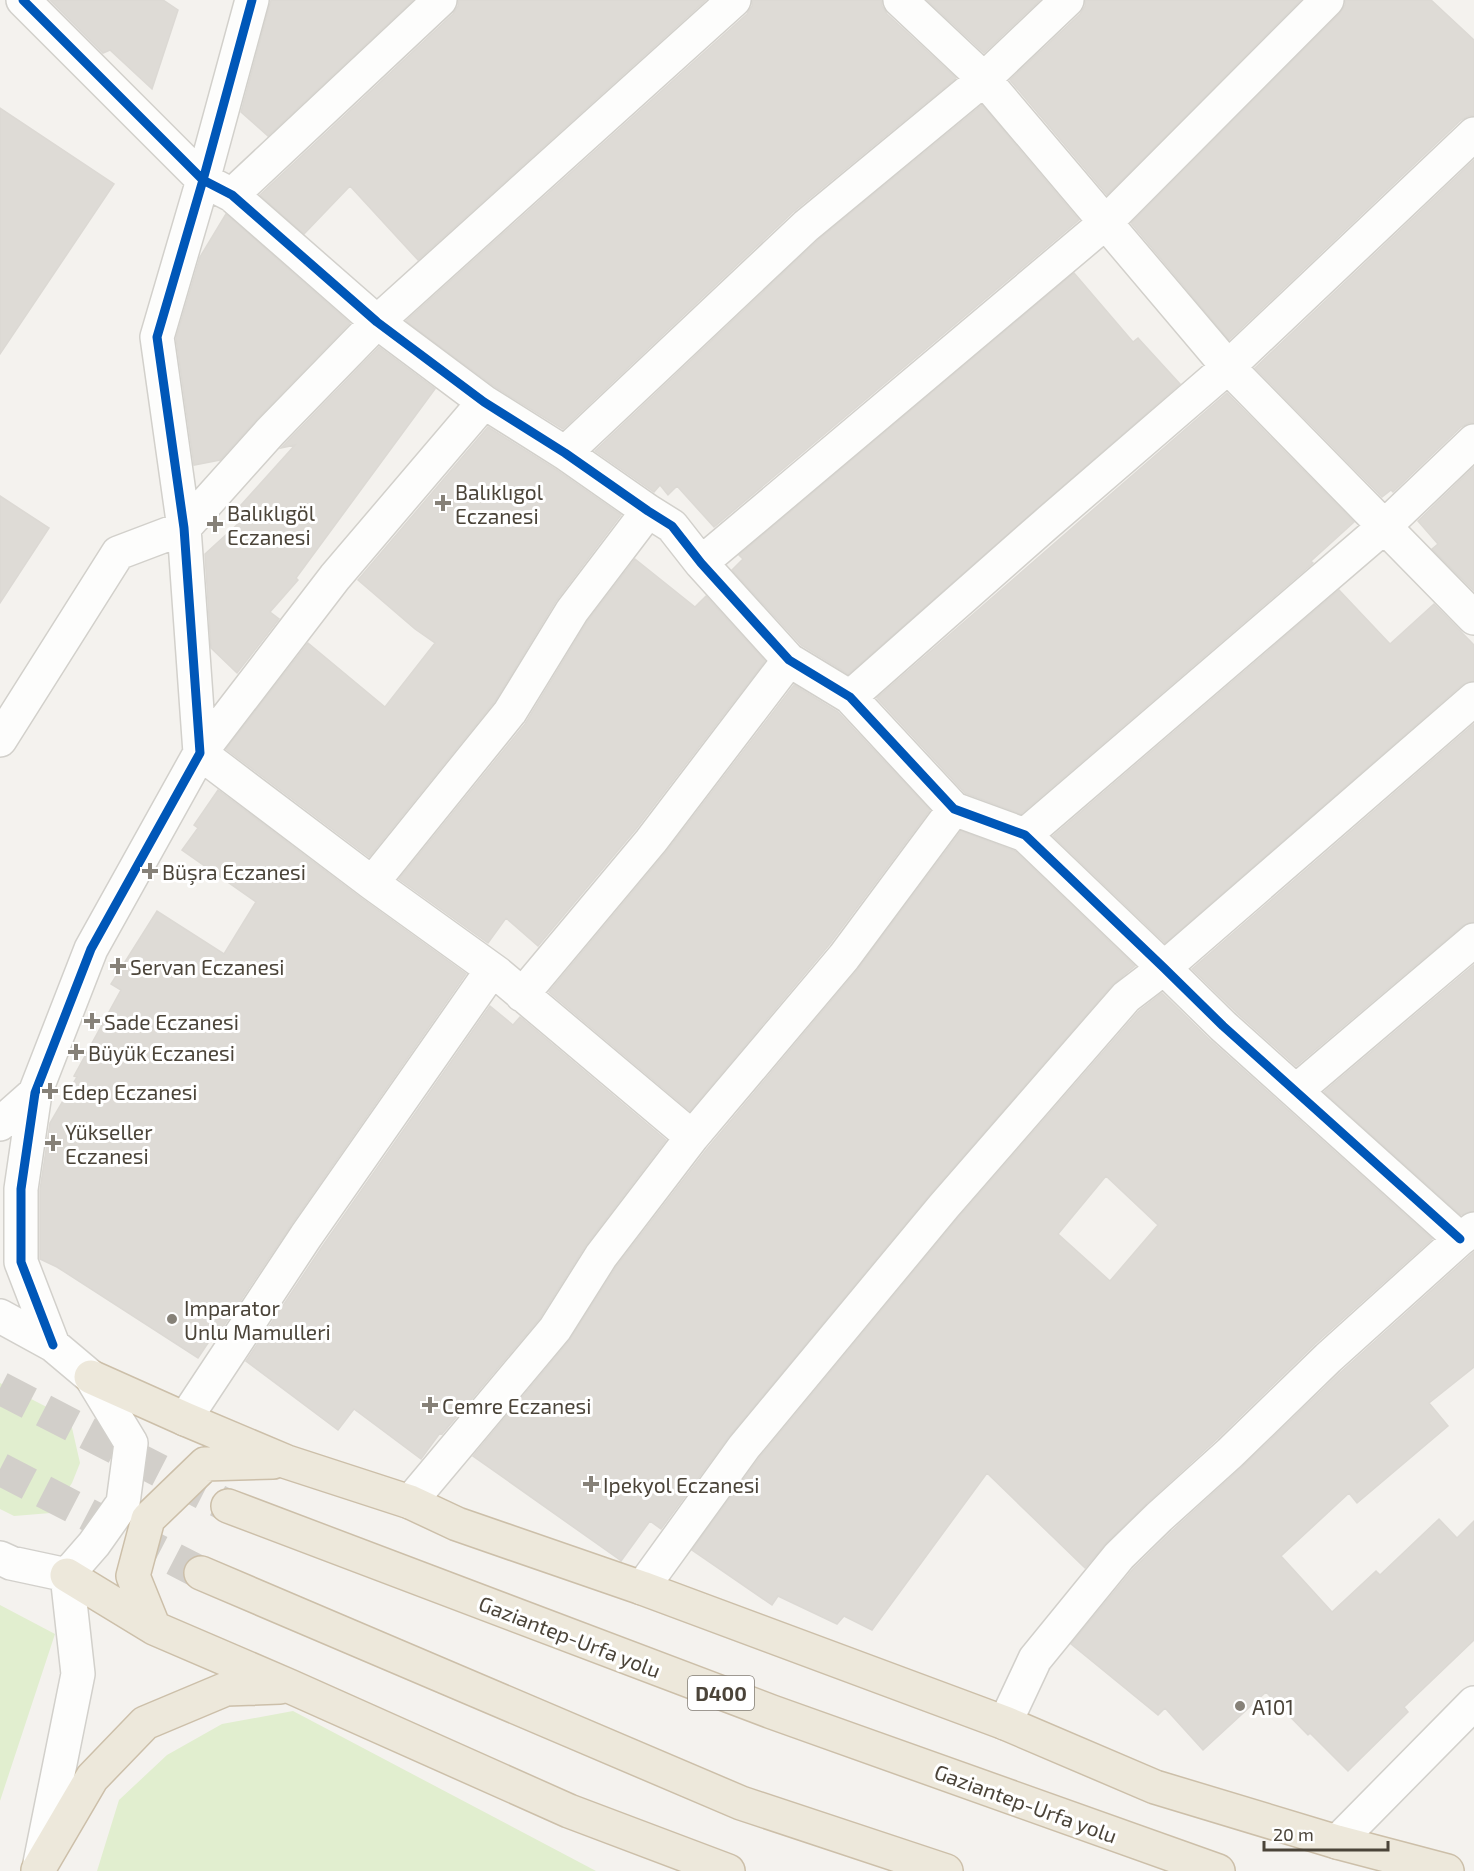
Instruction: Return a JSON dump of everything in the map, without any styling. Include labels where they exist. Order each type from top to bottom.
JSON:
[{"type":"highway","points":[[92,1377],[287,1462],[410,1502],[457,1524],[642,1588],[1005,1723],[1155,1787],[1337,1842],[1447,1871]]},
{"type":"highway","points":[[154,1628],[132,1576],[148,1519],[204,1464],[287,1462]]},
{"type":"highway","name":"Gaziantep-Urfa yolu","points":[[228,1506],[772,1712],[1218,1871]]},
{"type":"highway","points":[[201,1573],[741,1803],[946,1871]]},
{"type":"highway","points":[[67,1575],[154,1628],[569,1811],[728,1871]]},
{"type":"highway","points":[[38,1871],[92,1778],[145,1723],[226,1689],[289,1686]]},
{"type":"street","points":[[23,0],[218,187],[376,322],[484,402],[565,453],[672,526],[701,563],[789,660],[850,697],[954,809],[1025,835],[1223,1026],[1296,1091],[1467,1234],[1328,1358],[1119,1556],[1035,1659],[1005,1723]]},
{"type":"street","points":[[252,0],[218,187],[157,337],[184,528],[200,753],[492,970],[692,1137]]},
{"type":"street","points":[[218,187],[440,0]]},
{"type":"street","points":[[0,740],[118,553],[184,528],[270,432],[376,322],[734,0]]},
{"type":"street","points":[[900,0],[984,79],[1228,368],[1474,618]]},
{"type":"street","points":[[565,453],[806,226],[984,79],[1067,0]]},
{"type":"street","points":[[701,563],[1105,223],[1327,0]]},
{"type":"street","points":[[850,697],[1228,368],[1474,134]]},
{"type":"street","points":[[53,1345],[21,1262],[21,1189],[35,1093],[91,949],[200,753],[334,577],[484,402]]},
{"type":"street","points":[[1025,835],[1385,526],[1474,441]]},
{"type":"street","points":[[372,883],[510,712],[572,611],[648,511]]},
{"type":"street","points":[[522,995],[651,841],[789,660]]},
{"type":"street","points":[[642,1588],[744,1447],[937,1215],[1126,998],[1164,968],[1474,699]]},
{"type":"street","points":[[410,1502],[555,1329],[601,1256],[692,1137],[844,957],[954,809]]},
{"type":"street","points":[[1296,1091],[1474,940]]},
{"type":"street","points":[[185,1419],[306,1236],[492,970]]},
{"type":"street","points":[[0,1124],[35,1093]]},
{"type":"street","points":[[0,1316],[53,1345],[92,1377],[131,1443],[123,1503],[94,1544],[67,1575],[78,1674],[38,1871]]},
{"type":"street","points":[[0,1558],[11,1563],[67,1575]]},
{"type":"street","points":[[1337,1842],[1474,1703]]},
{"type":"green space","points":[[0,1383],[70,1419],[80,1463],[72,1483],[51,1513],[14,1516],[0,1509]]},
{"type":"green space","points":[[0,1605],[55,1634],[0,1801]]},
{"type":"green space","points":[[293,1711],[596,1871],[97,1871],[119,1800],[167,1755],[222,1724]]},
{"type":"building","points":[[50,0],[163,0],[178,10],[152,89],[110,50],[103,53]]},
{"type":"building","points":[[271,0],[413,0],[268,136],[241,112]]},
{"type":"building","points":[[458,0],[706,0],[418,260],[350,186],[304,234],[260,195],[453,14],[458,6]]},
{"type":"building","points":[[752,0],[882,0],[882,6],[887,14],[956,78],[793,212],[563,429],[495,387],[406,321],[747,14],[752,6]]},
{"type":"building","points":[[927,0],[1040,0],[984,53]]},
{"type":"building","points":[[1085,0],[1301,0],[1107,195],[1010,80],[1080,14],[1085,6]]},
{"type":"building","points":[[1345,0],[1431,0],[1474,40],[1474,116],[1461,120],[1229,340],[1131,223],[1340,13]]},
{"type":"building","points":[[982,105],[1079,220],[714,527],[677,486],[668,495],[660,485],[654,492],[595,451],[818,240]]},
{"type":"building","points":[[0,108],[114,184],[0,354]]},
{"type":"building","points":[[1474,160],[1474,423],[1461,427],[1393,492],[1391,490],[1382,497],[1255,368]]},
{"type":"building","points":[[226,214],[350,323],[220,460],[194,465],[176,338],[200,257]]},
{"type":"building","points":[[1074,273],[1133,342],[1138,338],[1180,384],[848,674],[801,645],[732,570],[743,559],[739,555]]},
{"type":"building","points":[[379,347],[435,389],[296,578],[298,580],[270,612],[279,619],[237,673],[211,648],[205,554],[240,522],[232,515],[295,445],[281,448]]},
{"type":"building","points":[[1227,393],[1354,522],[1311,561],[1313,563],[1021,814],[965,793],[877,698]]},
{"type":"building","points":[[488,427],[555,469],[621,515],[556,601],[495,701],[369,857],[226,749],[308,643],[385,707],[435,643],[415,629],[358,580]]},
{"type":"building","points":[[1474,467],[1474,591],[1432,549],[1438,544],[1418,521]]},
{"type":"building","points":[[0,496],[49,528],[0,603]]},
{"type":"building","points":[[635,559],[695,607],[706,596],[765,661],[636,829],[538,946],[506,918],[488,943],[399,879],[525,724],[587,622]]},
{"type":"building","points":[[1339,590],[1390,644],[1434,604],[1474,645],[1474,681],[1462,685],[1165,943],[1053,836]]},
{"type":"building","points":[[794,685],[838,712],[930,810],[829,945],[690,1111],[549,992],[666,852]]},
{"type":"building","points":[[1474,724],[1474,922],[1462,926],[1296,1066],[1192,969]]},
{"type":"building","points":[[218,790],[466,974],[291,1225],[215,1339],[212,1337],[198,1358],[57,1267],[40,1259],[40,1190],[50,1123],[77,1077],[74,1076],[121,990],[111,984],[157,911],[224,954],[256,902],[182,850],[198,828],[194,825]]},
{"type":"building","points":[[961,831],[1015,851],[1135,966],[1112,985],[930,1194],[730,1435],[661,1529],[650,1521],[621,1561],[473,1456],[569,1341],[616,1267],[707,1149],[858,969]]},
{"type":"building","points":[[1474,965],[1474,1211],[1461,1215],[1324,1092]]},
{"type":"building","points":[[1162,993],[1210,1040],[1432,1239],[1315,1344],[1146,1504],[1106,1543],[1085,1568],[987,1473],[872,1630],[844,1616],[837,1624],[778,1596],[772,1605],[692,1550],[759,1458],[958,1218],[1139,1011]],"holes":[[[1106,1176],[1158,1225],[1110,1281],[1058,1234]]]},
{"type":"building","points":[[490,1006],[513,1025],[520,1017],[666,1140],[586,1245],[540,1318],[442,1434],[440,1433],[421,1459],[354,1409],[338,1430],[246,1361],[322,1247]]},
{"type":"building","points":[[1474,1252],[1474,1367],[1429,1403],[1448,1426],[1357,1503],[1349,1493],[1281,1556],[1332,1612],[1376,1571],[1380,1575],[1439,1519],[1457,1538],[1474,1521],[1474,1640],[1404,1707],[1408,1712],[1348,1771],[1310,1733],[1308,1735],[1266,1692],[1203,1750],[1165,1708],[1158,1715],[1071,1644],[1133,1569],[1172,1531],[1341,1372]]},
{"type":"tunnel","points":[[0,1388],[228,1506]]},
{"type":"tunnel","points":[[0,1469],[201,1573]]},
{"type":"cycle path","points":[[23,0],[203,180],[232,195],[377,322],[484,402],[565,453],[672,526],[701,563],[789,660],[850,697],[954,809],[1025,835],[1223,1026],[1460,1239]]},
{"type":"cycle path","points":[[53,1345],[21,1262],[21,1189],[35,1093],[91,949],[200,753],[184,528],[157,337],[252,0]]},
{"type":"place","name":"Balıklıgol Eczanesi","points":[[443,503]]},
{"type":"place","name":"Balıklıgöl Eczanesi","points":[[215,524]]},
{"type":"place","name":"Büşra Eczanesi","points":[[150,871]]},
{"type":"place","name":"Servan Eczanesi","points":[[118,966]]},
{"type":"place","name":"Sade Eczanesi","points":[[92,1021]]},
{"type":"place","name":"Büyük Eczanesi","points":[[76,1052]]},
{"type":"place","name":"Edep Eczanesi","points":[[50,1091]]},
{"type":"place","name":"Yükseller Eczanesi","points":[[53,1143]]},
{"type":"place","name":"Imparator Unlu Mamulleri","points":[[172,1319]]},
{"type":"place","name":"Cemre Eczanesi","points":[[430,1405]]},
{"type":"place","name":"Ipekyol Eczanesi","points":[[591,1484]]},
{"type":"place","name":"A101","points":[[1240,1706]]}]
